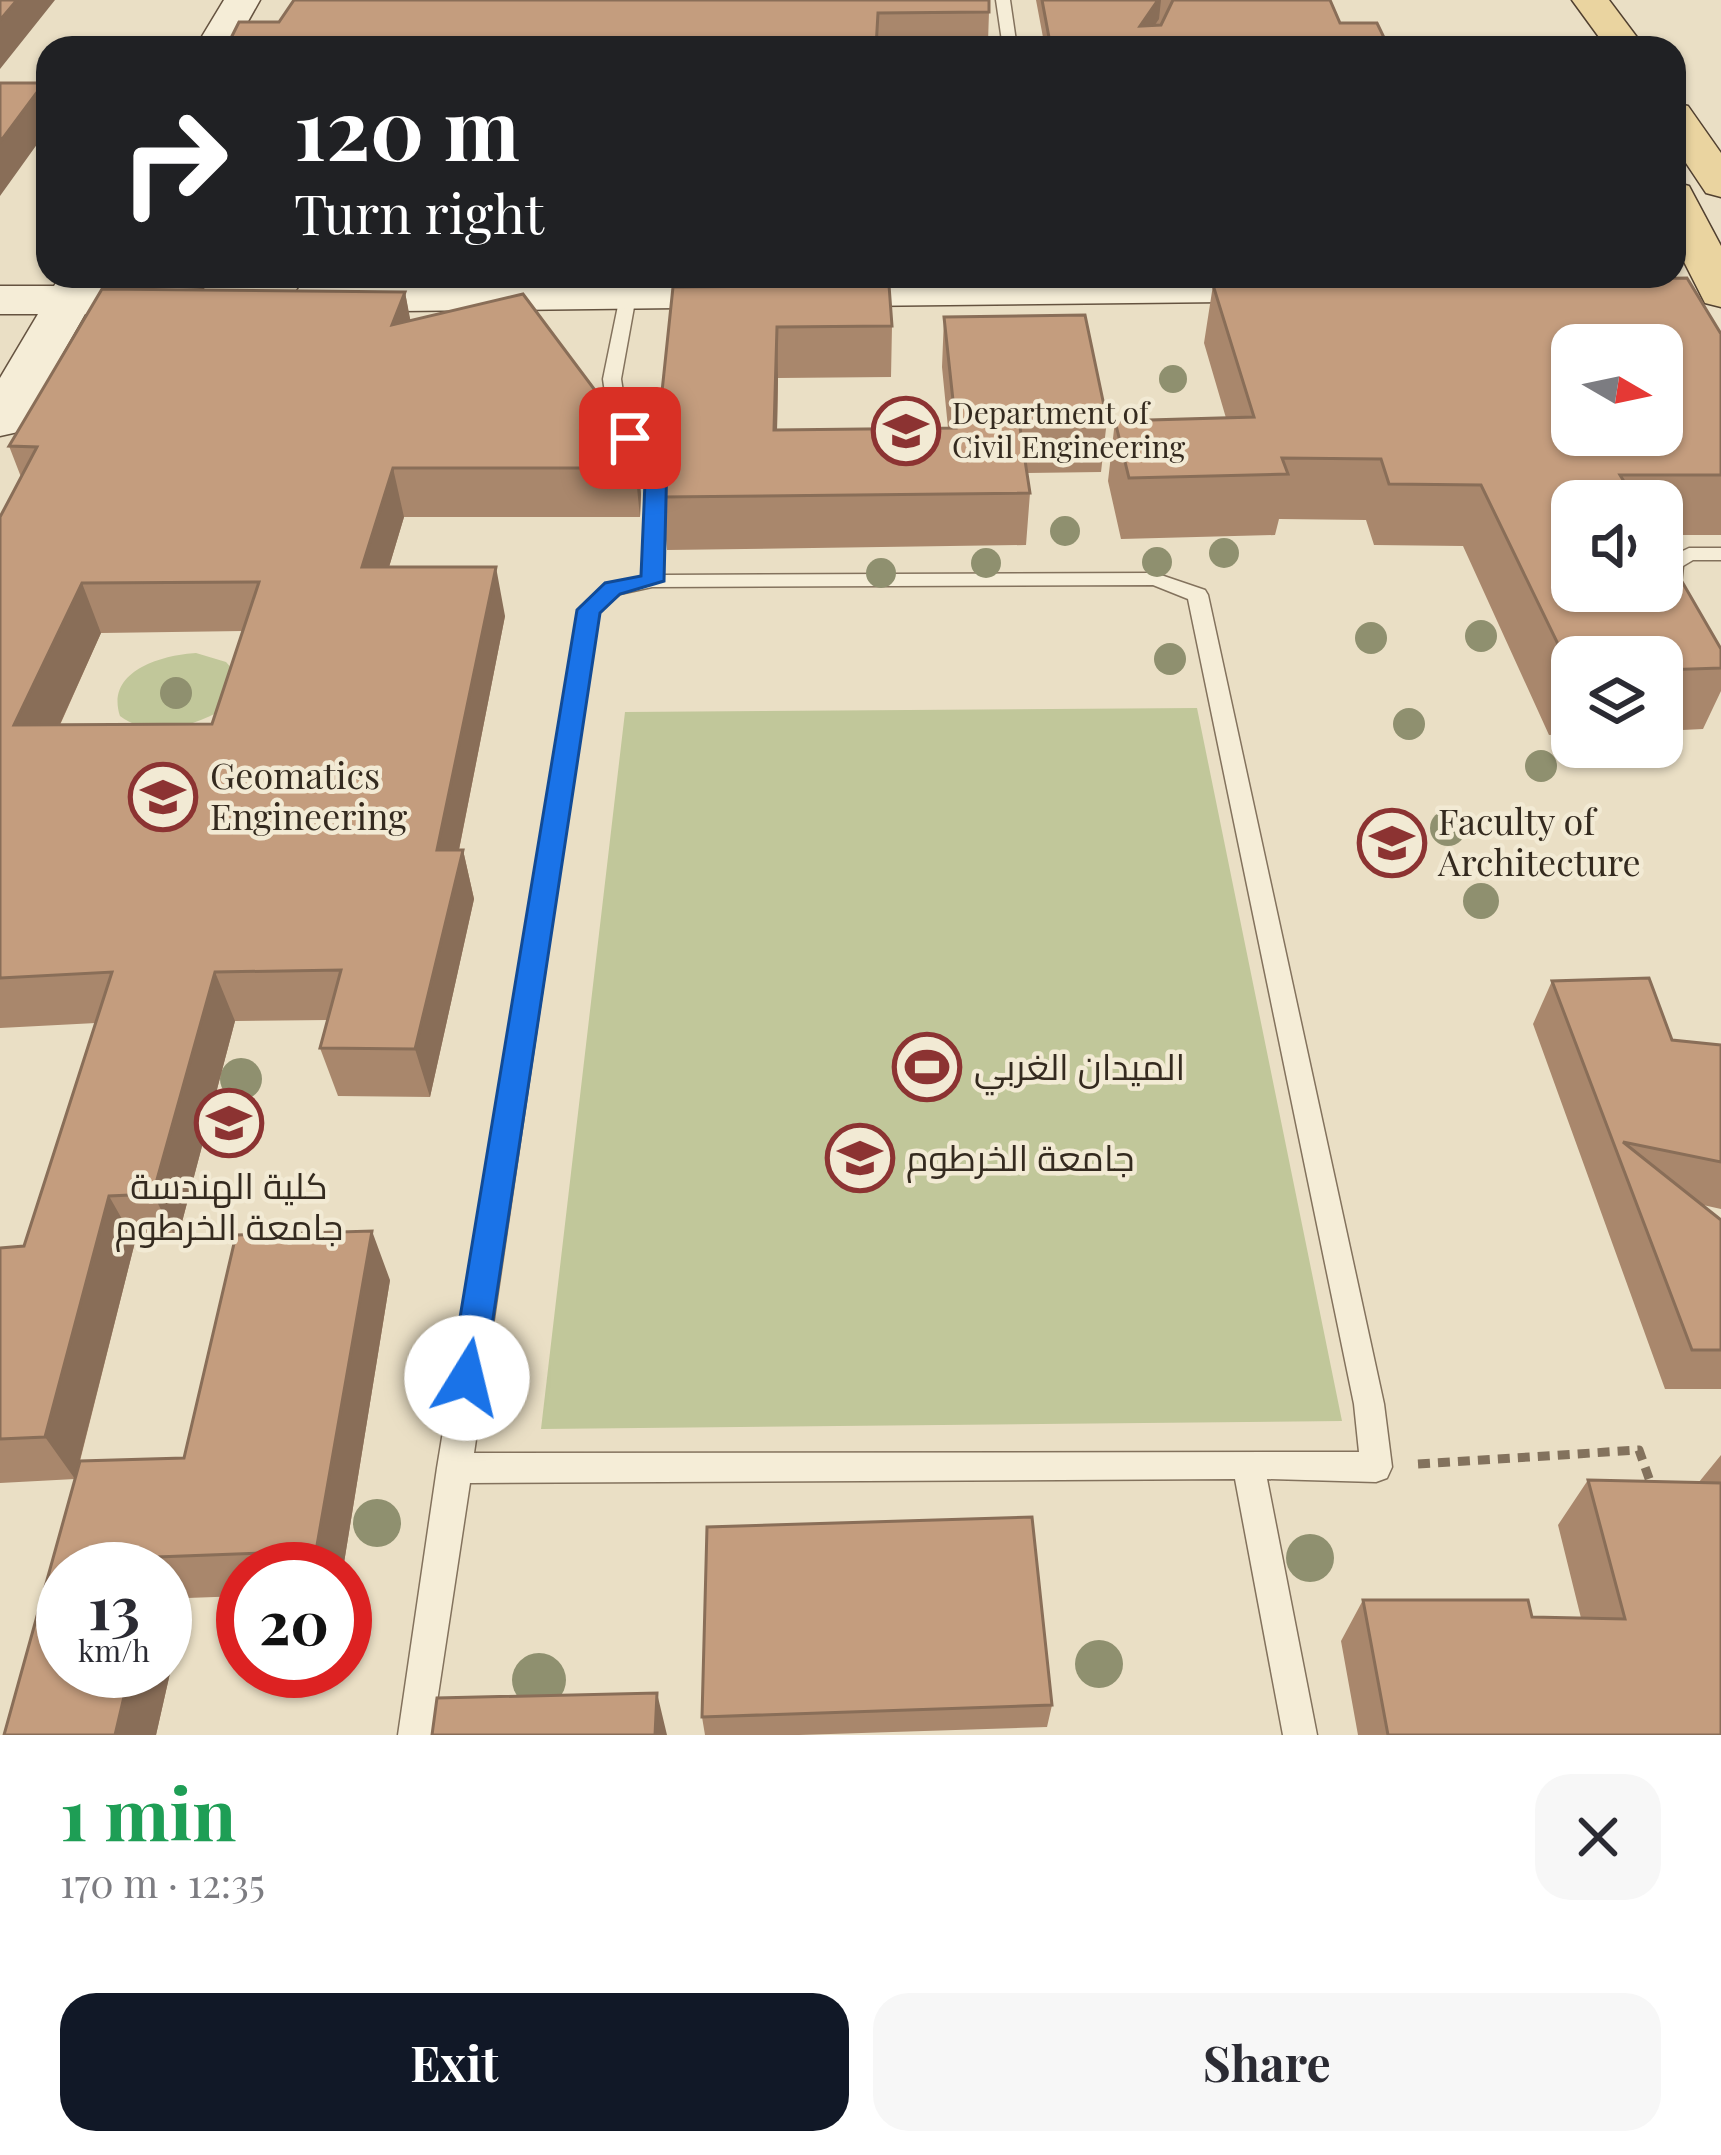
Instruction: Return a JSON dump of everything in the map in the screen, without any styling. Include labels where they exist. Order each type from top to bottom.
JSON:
[{"type":"main road","points":[[1590,0],[1617,36]]},
{"type":"main road","points":[[1686,133],[1721,184]]},
{"type":"main road","points":[[1686,228],[1709,290]]},
{"type":"street","points":[[221,36],[242,0]]},
{"type":"street","points":[[0,301],[76,288],[232,299]]},
{"type":"street","points":[[0,421],[76,288]]},
{"type":"street","points":[[279,298],[908,288]]},
{"type":"street","points":[[1266,288],[1358,291]]},
{"type":"lane","points":[[1003,0],[1008,36]]},
{"type":"lane","points":[[628,296],[612,379],[619,427],[657,459],[652,581]]},
{"type":"lane","points":[[1676,616],[1670,596],[1673,562],[1688,554],[1721,554]]},
{"type":"lane","points":[[416,1735],[453,1468],[589,610],[613,589],[652,581],[1156,579],[1198,595],[1370,1404],[1376,1467],[453,1468]]},
{"type":"lane","points":[[1248,1464],[1300,1735]]},
{"type":"path","points":[[1376,1467],[1639,1450],[1654,1493]]},
{"type":"green space","points":[[196,653],[226,662],[235,672],[223,709],[172,728],[144,727],[120,716],[118,700],[128,677],[153,662]]},
{"type":"green space","name":"الميدان الغربي","points":[[1197,708],[1342,1421],[541,1429],[625,712]]},
{"type":"building","points":[[0,0],[17,0],[0,20]]},
{"type":"building","points":[[294,0],[989,0],[989,12],[878,13],[877,36],[232,36],[239,22],[279,22]]},
{"type":"building","points":[[1042,0],[1158,0],[1140,26],[1161,25],[1173,0],[1330,0],[1340,23],[1377,23],[1383,36],[1049,36]]},
{"type":"building","points":[[0,83],[36,83],[36,94],[0,142]]},
{"type":"building","points":[[1687,278],[1721,334],[1721,475],[1551,480],[1551,612],[1683,612],[1683,583],[1721,649],[1721,668],[1683,669],[1683,636],[1554,636],[1481,485],[1389,484],[1381,459],[1282,458],[1288,474],[1129,478],[1115,421],[1254,417],[1214,288],[1686,288]]},
{"type":"building","points":[[673,288],[889,288],[892,326],[777,327],[774,430],[956,428],[944,317],[1085,315],[1107,420],[1019,421],[1030,493],[662,497],[666,407],[661,401]]},
{"type":"building","points":[[102,289],[405,292],[392,325],[523,294],[636,445],[635,468],[393,468],[362,567],[496,567],[437,850],[463,850],[415,1049],[320,1048],[341,970],[215,972],[153,1194],[109,1196],[45,1437],[0,1439],[0,1248],[24,1246],[112,972],[0,978],[0,517],[37,447],[9,446]],"holes":[[[259,582],[212,724],[14,725],[82,583]]]},
{"type":"building","points":[[1649,978],[1672,1040],[1721,1045],[1721,1162],[1623,1142],[1721,1220],[1721,1350],[1692,1350],[1552,981]]},
{"type":"building","points":[[372,1231],[318,1542],[216,1542],[216,1555],[192,1556],[192,1542],[58,1542],[80,1461],[184,1458],[236,1235]]},
{"type":"building","points":[[1588,1480],[1721,1483],[1721,1735],[1388,1735],[1363,1600],[1528,1600],[1532,1617],[1625,1619]]},
{"type":"building","points":[[1032,1517],[1052,1705],[702,1717],[707,1527]]},
{"type":"building","points":[[36,1620],[36,1698],[124,1698],[115,1735],[4,1735]]},
{"type":"building","points":[[657,1693],[655,1735],[432,1735],[437,1698]]},
{"type":"place","name":"Department of Civil Engineering","points":[[906,431]]},
{"type":"place","name":"Geomatics Engineering","points":[[163,797]]},
{"type":"place","name":"Faculty of Architecture","points":[[1392,843]]},
{"type":"place","name":"الميدان الغربي","points":[[927,1067]]},
{"type":"place","name":"كلية الهندسة جامعة الخرطوم","points":[[229,1123]]},
{"type":"place","name":"جامعة الخرطوم","points":[[860,1158]]},
{"type":"route","points":[[467,1378],[589,610],[613,589],[652,581],[657,459],[649,447],[630,438]]}]
